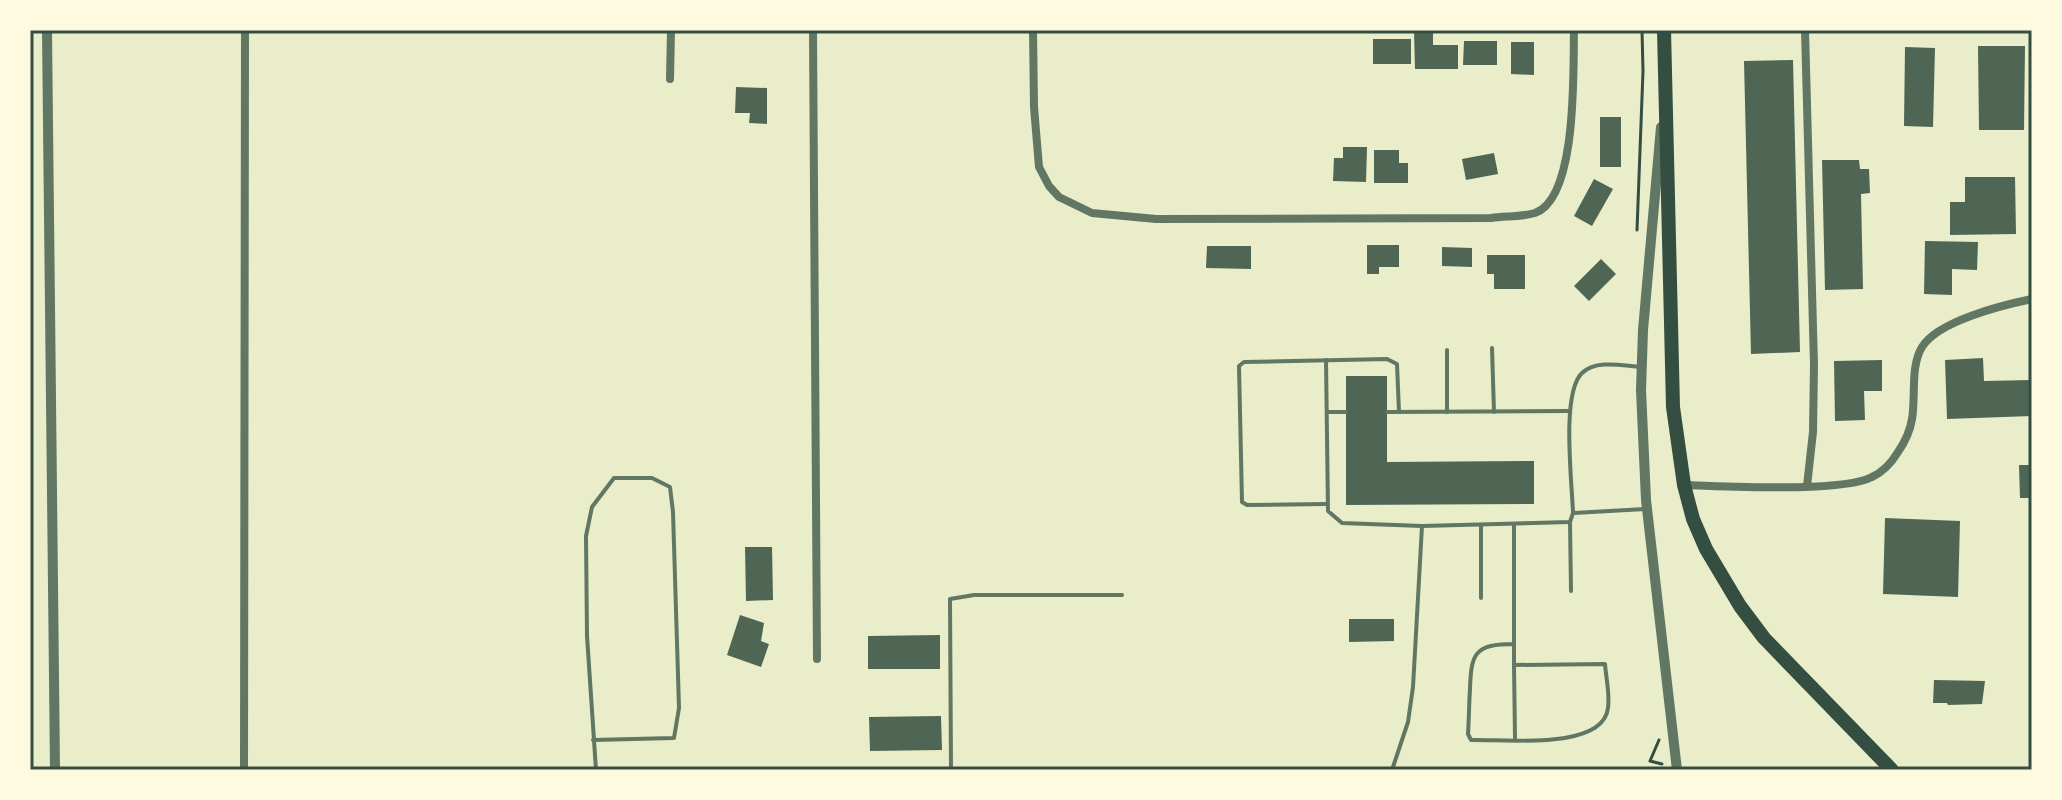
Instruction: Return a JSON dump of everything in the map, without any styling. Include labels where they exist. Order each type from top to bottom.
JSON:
[{"type":"highway","points":[[1664,30],[1673,407],[1684,485],[1693,519],[1706,549],[1740,606],[1764,638],[1892,770]]},
{"type":"street","points":[[47,30],[55,770]]},
{"type":"street","points":[[244,770],[245,30]]},
{"type":"street","points":[[670,79],[671,30]]},
{"type":"street","points":[[813,30],[817,659]]},
{"type":"street","points":[[1033,30],[1039,167],[1049,186],[1059,197],[1092,213],[1156,219],[1491,218],[1537,213],[1548,202],[1567,160],[1574,30]]},
{"type":"street","points":[[1805,30],[1814,365],[1813,432],[1807,486]]},
{"type":"street","points":[[1665,85],[1642,367],[1648,509],[1677,770]]},
{"type":"street","points":[[1684,485],[1807,486],[1855,483],[1873,477],[1892,461],[1905,440],[1912,420],[1917,359],[1923,345],[1962,319],[2032,299]]},
{"type":"lane","points":[[1492,348],[1494,412]]},
{"type":"lane","points":[[1447,350],[1447,412]]},
{"type":"lane","points":[[1327,504],[1247,505],[1242,502],[1239,366],[1244,362],[1387,359],[1397,364],[1399,412]]},
{"type":"lane","points":[[1326,360],[1327,504],[1333,518],[1342,523],[1422,526],[1570,522]]},
{"type":"lane","points":[[1571,591],[1570,522],[1573,513],[1569,411],[1572,386],[1583,371],[1603,364],[1642,367]]},
{"type":"lane","points":[[1387,412],[1569,411]]},
{"type":"lane","points":[[1327,412],[1346,412]]},
{"type":"lane","points":[[593,740],[674,738],[679,708],[673,512],[670,487],[652,478],[614,478],[592,507],[586,536],[587,636],[593,740],[596,770]]},
{"type":"lane","points":[[1573,513],[1648,509]]},
{"type":"lane","points":[[1481,525],[1481,598]]},
{"type":"lane","points":[[1514,525],[1515,739]]},
{"type":"lane","points":[[1392,770],[1408,722],[1413,687],[1422,526]]},
{"type":"lane","points":[[951,770],[950,599],[974,595],[1122,595]]},
{"type":"lane","points":[[1514,644],[1498,644],[1479,651],[1471,663],[1468,734],[1471,740],[1575,739],[1593,731],[1603,720],[1608,709],[1605,664],[1514,665]]},
{"type":"building","points":[[1414,32],[1433,32],[1433,45],[1458,45],[1458,69],[1415,69]]},
{"type":"building","points":[[1373,39],[1411,39],[1411,64],[1373,64]]},
{"type":"building","points":[[1464,41],[1497,41],[1497,65],[1463,65]]},
{"type":"building","points":[[1511,42],[1534,42],[1534,75],[1511,74]]},
{"type":"building","points":[[1978,46],[2025,46],[2024,130],[1979,130]]},
{"type":"building","points":[[1905,47],[1935,48],[1933,127],[1904,126]]},
{"type":"building","points":[[1793,60],[1800,352],[1751,354],[1744,61]]},
{"type":"building","points":[[736,87],[767,88],[767,124],[749,123],[750,113],[735,113]]},
{"type":"building","points":[[1600,117],[1621,117],[1621,167],[1600,167]]},
{"type":"building","points":[[1343,147],[1367,147],[1366,182],[1333,181],[1334,158],[1343,158]]},
{"type":"building","points":[[1374,150],[1399,150],[1399,163],[1408,163],[1408,183],[1374,183]]},
{"type":"building","points":[[1494,153],[1498,174],[1466,180],[1462,159]]},
{"type":"building","points":[[1822,160],[1859,160],[1860,169],[1869,169],[1870,193],[1861,194],[1863,289],[1825,290]]},
{"type":"building","points":[[1965,177],[2015,177],[2016,234],[1950,235],[1950,202],[1965,202]]},
{"type":"building","points":[[1594,179],[1613,189],[1592,226],[1574,216]]},
{"type":"building","points":[[1925,241],[1978,242],[1977,270],[1952,269],[1952,295],[1924,294]]},
{"type":"building","points":[[1367,245],[1399,245],[1399,267],[1379,267],[1379,274],[1367,274]]},
{"type":"building","points":[[1207,246],[1251,246],[1251,269],[1206,268]]},
{"type":"building","points":[[1442,247],[1472,248],[1472,267],[1442,266]]},
{"type":"building","points":[[1487,255],[1525,255],[1525,289],[1494,289],[1494,274],[1487,274]]},
{"type":"building","points":[[1601,259],[1616,274],[1589,301],[1574,286]]},
{"type":"building","points":[[1983,358],[1984,381],[2032,380],[2032,416],[1947,419],[1945,360]]},
{"type":"building","points":[[1882,360],[1882,391],[1864,391],[1865,420],[1835,421],[1834,361]]},
{"type":"building","points":[[1346,376],[1387,376],[1387,462],[1534,461],[1534,504],[1346,505]]},
{"type":"building","points":[[2019,465],[2032,465],[2032,498],[2020,498]]},
{"type":"building","points":[[1885,518],[1960,521],[1958,597],[1883,594]]},
{"type":"building","points":[[745,547],[772,547],[773,600],[746,601]]},
{"type":"building","points":[[740,615],[764,623],[761,641],[769,644],[761,667],[727,655]]},
{"type":"building","points":[[1349,619],[1394,619],[1394,641],[1349,642]]},
{"type":"building","points":[[940,635],[940,669],[868,669],[868,636]]},
{"type":"building","points":[[1934,680],[1985,681],[1982,704],[1933,703]]},
{"type":"building","points":[[941,716],[942,750],[870,751],[869,717]]}]
